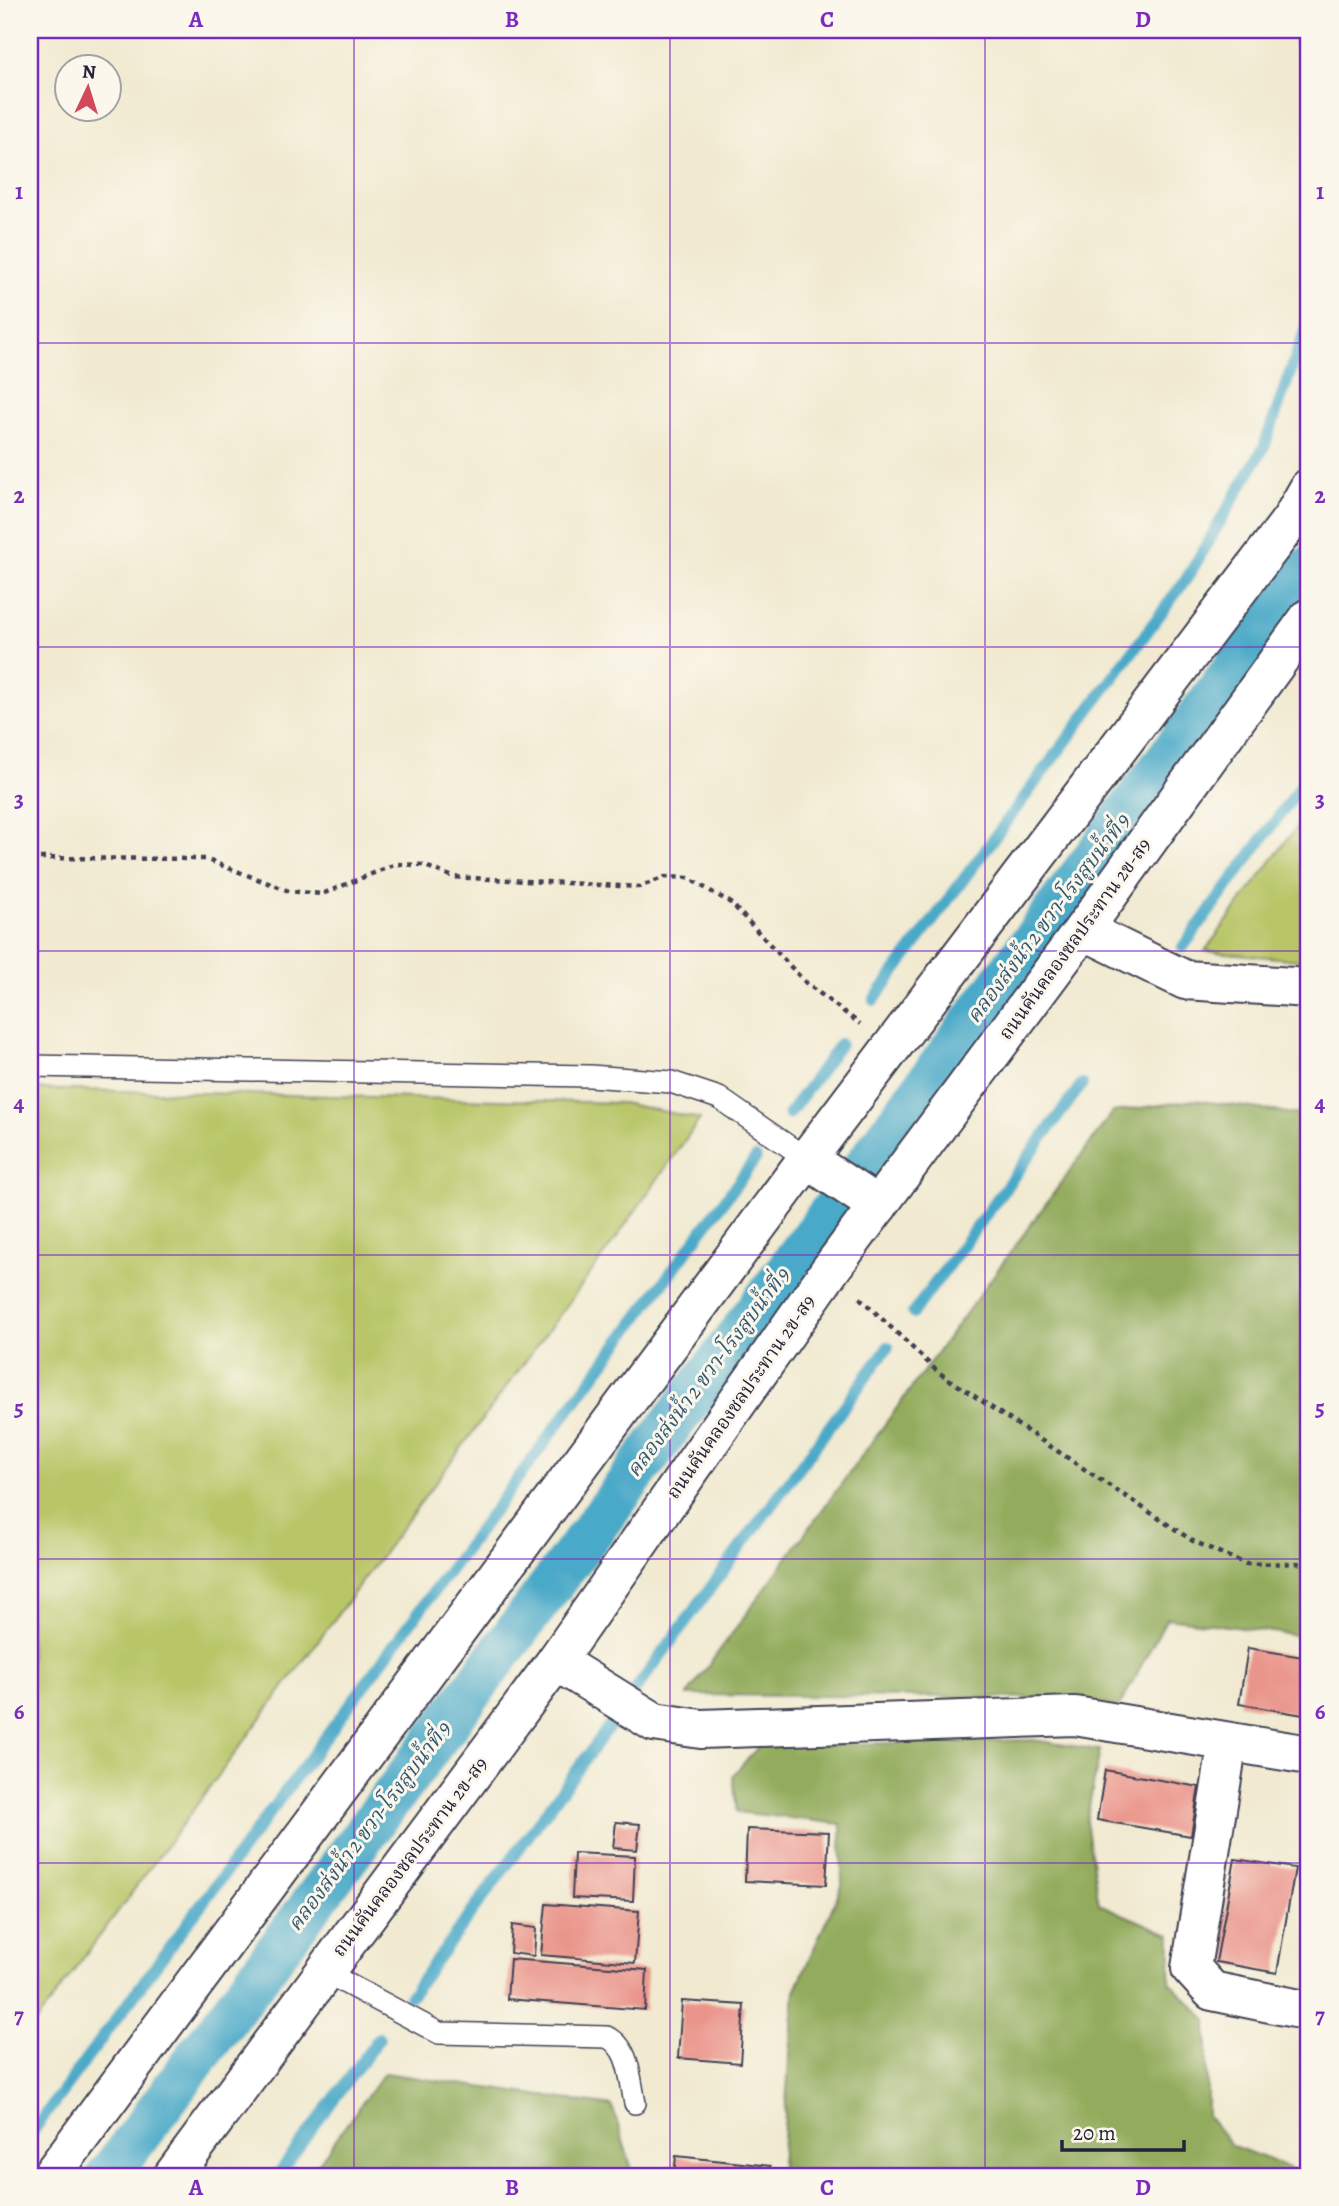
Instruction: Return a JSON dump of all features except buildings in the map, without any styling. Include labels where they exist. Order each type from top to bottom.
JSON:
[{"type":"street","points":[[51,2176],[892,1047],[1291,520],[1309,488]]},
{"type":"street","name":"ถนนคันคลองชลประทาน 2ข-ส9","points":[[173,2176],[556,1661],[830,1270],[868,1200],[1083,930],[1309,618]]},
{"type":"street","points":[[1083,930],[1185,980],[1309,988]]},
{"type":"street","points":[[809,1160],[868,1200]]},
{"type":"street","points":[[556,1661],[654,1722],[701,1729],[1075,1716],[1309,1755]]},
{"type":"street","points":[[1228,1742],[1191,1968],[1212,1991],[1309,2011]]},
{"type":"lane","points":[[30,1066],[576,1076],[671,1082],[719,1098],[809,1160]]},
{"type":"lane","points":[[325,1972],[439,2033],[607,2037],[616,2041],[623,2051],[635,2103]]},
{"type":"path","points":[[30,858],[205,859],[289,891],[322,894],[396,864],[423,865],[453,877],[639,887],[665,877],[688,878],[731,903],[806,983],[892,1047]]},
{"type":"path","points":[[830,1270],[939,1372],[1193,1541],[1246,1564],[1309,1563]]},
{"type":"green space","points":[[1309,810],[1309,961],[1205,951]]},
{"type":"green space","points":[[30,1089],[622,1103],[700,1119],[607,1251],[30,2030]]},
{"type":"green space","points":[[1195,1100],[1309,1116],[1309,1637],[1167,1618],[1119,1707],[1071,1698],[687,1695],[1113,1112]]},
{"type":"green space","points":[[1033,1740],[1100,1750],[1086,1822],[1099,1904],[1171,1935],[1170,1982],[1207,2020],[1207,2115],[1231,2145],[1309,2176],[780,2176],[795,1991],[842,1886],[841,1824],[737,1812],[733,1775],[759,1746]]},
{"type":"green space","points":[[384,2073],[612,2106],[634,2176],[309,2176]]},
{"type":"waterway","points":[[1298,30],[1309,77]]},
{"type":"waterway","points":[[874,1000],[1187,578],[1264,447],[1309,319]]},
{"type":"waterway","name":"คลองส่งน้ำ 2 ขวา-โรงสูบน้ำที่ 9","points":[[108,2176],[885,1140],[1309,568]]},
{"type":"waterway","points":[[1183,947],[1309,775]]},
{"type":"waterway","points":[[789,1114],[840,1044]]},
{"type":"waterway","points":[[913,1313],[1082,1084]]},
{"type":"waterway","points":[[30,2135],[756,1158]]},
{"type":"waterway","points":[[633,1693],[888,1347]]},
{"type":"waterway","points":[[410,1996],[611,1724]]},
{"type":"waterway","points":[[277,2176],[379,2038]]}]
